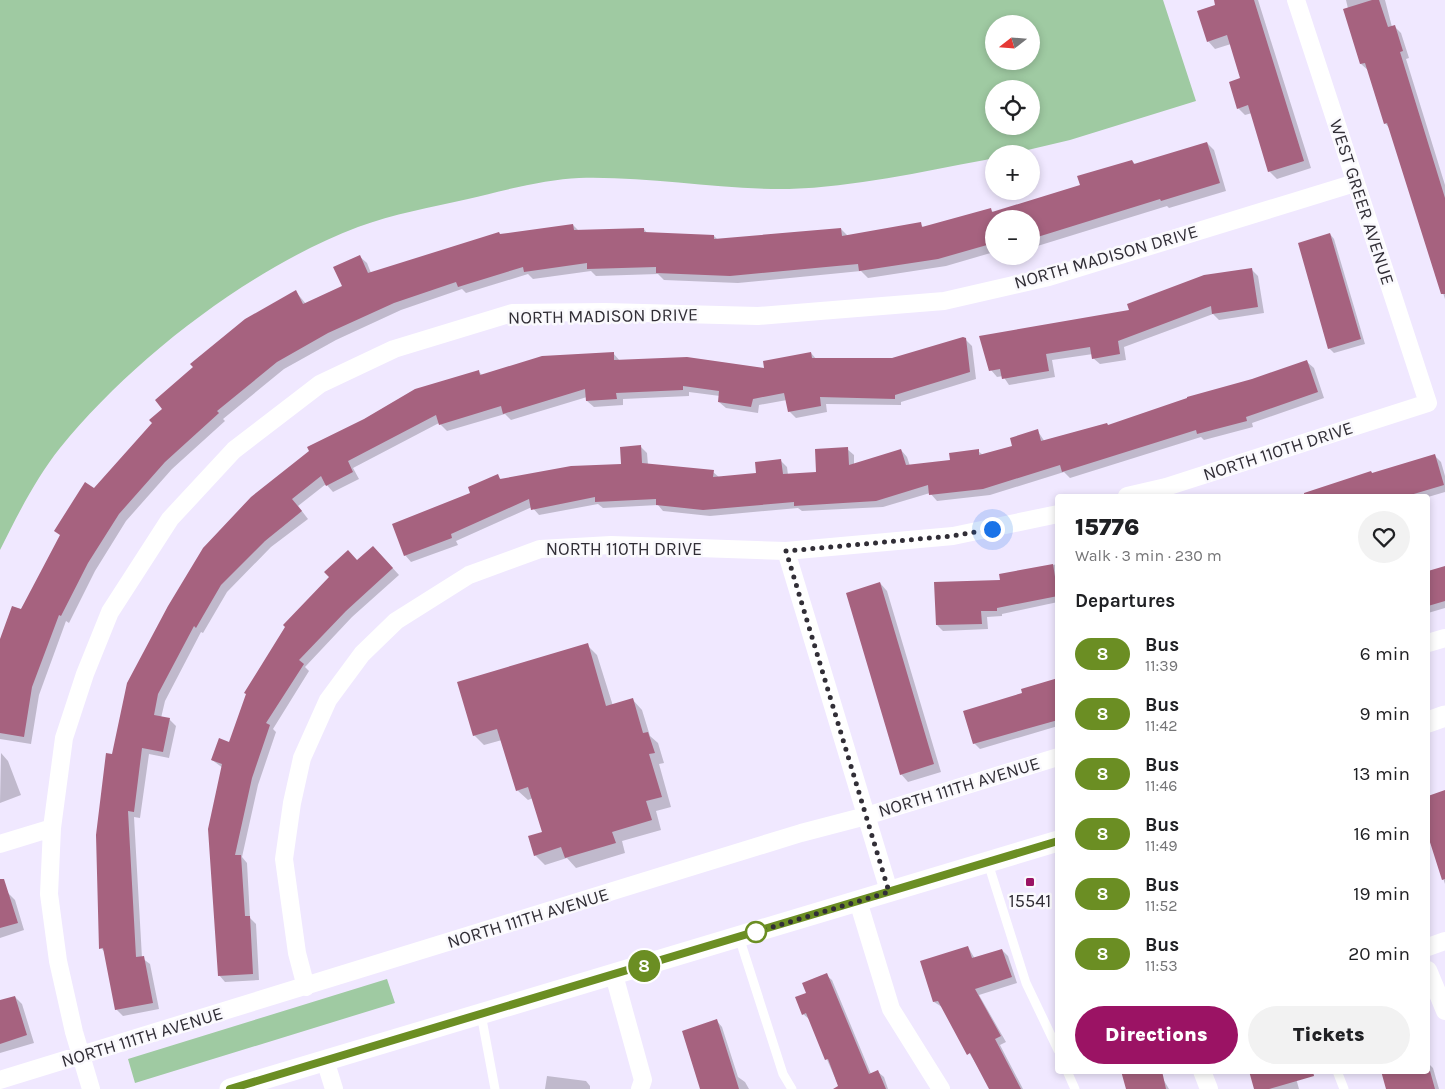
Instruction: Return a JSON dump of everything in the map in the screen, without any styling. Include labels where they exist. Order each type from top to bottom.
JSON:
[{"type":"street","name":"WEST GREER AVENUE","points":[[1296,0],[1428,403]]},
{"type":"street","name":"NORTH MADISON DRIVE","points":[[91,1089],[58,961],[49,894],[52,828],[64,738],[85,674],[110,612],[170,518],[234,450],[320,384],[394,349],[512,313],[605,312],[758,316],[944,301],[1049,277],[1356,182]]},
{"type":"street","name":"NORTH 110TH DRIVE","points":[[1136,494],[1166,487],[1428,403]]},
{"type":"street","name":"NORTH 110TH DRIVE","points":[[306,987],[297,953],[284,859],[292,803],[302,758],[328,700],[362,654],[396,621],[469,575],[540,549],[611,545],[786,551],[952,536],[1055,515]]},
{"type":"street","points":[[786,551],[889,892]]},
{"type":"street","points":[[1430,642],[1445,638]]},
{"type":"street","points":[[1430,721],[1445,716]]},
{"type":"street","name":"NORTH 111TH AVENUE","points":[[0,1080],[306,987],[802,832],[866,816],[1055,758]]},
{"type":"street","points":[[0,844],[52,828]]},
{"type":"street","points":[[230,1089],[1055,842]]},
{"type":"street","points":[[858,901],[891,1009],[941,1089]]},
{"type":"street","points":[[1430,946],[1445,941]]},
{"type":"street","points":[[614,975],[644,1086]]},
{"type":"street","points":[[1430,975],[1445,1011]]},
{"type":"street","points":[[325,1060],[334,1089]]},
{"type":"street","points":[[1203,1074],[1209,1089]]},
{"type":"lane","points":[[988,862],[1026,983],[1055,1044]]},
{"type":"lane","points":[[738,937],[783,1074],[792,1089]]},
{"type":"lane","points":[[480,1014],[495,1089]]},
{"type":"lane","points":[[1068,1074],[1075,1089]]},
{"type":"lane","points":[[1338,1074],[1344,1089]]},
{"type":"green space","points":[[0,0],[1163,0],[1196,101],[1070,140],[1040,147],[1040,145],[985,145],[985,160],[912,174],[814,188],[763,189],[632,179],[566,179],[509,189],[413,211],[358,227],[276,266],[235,291],[157,350],[89,415],[60,448],[27,498],[0,550]]},
{"type":"green space","points":[[387,979],[395,1003],[135,1083],[128,1059]]},
{"type":"building","points":[[1214,0],[1254,0],[1304,161],[1268,172],[1248,105],[1237,109],[1229,82],[1240,78],[1227,35],[1207,42],[1197,11],[1215,5]]},
{"type":"building","points":[[1372,0],[1379,0],[1388,27],[1395,25],[1403,51],[1400,52],[1445,198],[1445,294],[1441,294],[1387,123],[1384,124],[1365,63],[1360,64],[1343,9]]},
{"type":"building","points":[[1207,142],[1220,183],[1161,201],[1160,199],[1040,236],[1040,210],[999,210],[1031,200],[1040,200],[1040,197],[1080,185],[1077,176],[1132,160],[1134,164]]},
{"type":"building","points":[[991,208],[992,210],[985,210],[985,246],[938,259],[859,271],[858,264],[730,276],[656,273],[656,267],[587,269],[587,263],[524,272],[523,267],[458,287],[456,282],[394,303],[328,333],[277,362],[217,411],[219,413],[165,462],[119,514],[88,563],[61,616],[59,615],[32,687],[24,737],[0,733],[0,639],[12,606],[21,609],[60,535],[54,531],[85,482],[94,488],[152,423],[149,420],[162,409],[155,400],[193,367],[190,364],[245,319],[296,290],[303,304],[342,286],[333,267],[360,255],[368,273],[499,232],[500,234],[573,224],[574,230],[644,228],[644,232],[714,235],[714,239],[841,228],[842,236],[921,222],[922,227]]},
{"type":"building","points":[[1330,233],[1361,339],[1328,349],[1298,243]]},
{"type":"building","points":[[1252,268],[1258,307],[1212,314],[1211,306],[1118,341],[1120,354],[1092,359],[1090,347],[1046,354],[1049,371],[1002,379],[1000,369],[989,371],[979,336],[1129,310],[1127,304],[1204,275]]},
{"type":"building","points":[[963,337],[966,338],[970,372],[895,395],[895,399],[820,397],[821,406],[788,412],[784,393],[753,399],[751,407],[718,402],[719,391],[683,386],[683,390],[616,393],[617,399],[586,401],[585,389],[503,414],[501,406],[439,425],[436,415],[348,461],[353,472],[326,486],[321,476],[292,499],[302,511],[265,541],[221,585],[196,628],[194,626],[158,694],[154,715],[170,718],[163,752],[142,748],[134,812],[128,811],[136,957],[144,956],[153,1003],[115,1010],[103,948],[99,949],[96,835],[106,753],[112,754],[127,683],[168,606],[203,548],[251,497],[309,451],[307,447],[364,419],[415,389],[479,370],[480,375],[542,356],[614,352],[614,360],[687,357],[764,368],[763,361],[811,352],[812,358],[892,358]]},
{"type":"building","points":[[1307,360],[1318,392],[1246,417],[1247,421],[1197,434],[1196,430],[1062,472],[1060,465],[983,489],[929,495],[928,485],[876,501],[794,506],[794,502],[703,510],[656,505],[656,499],[595,502],[595,497],[531,510],[529,499],[451,534],[452,538],[404,556],[392,524],[470,493],[468,487],[498,474],[500,479],[571,466],[621,464],[620,447],[641,445],[642,463],[714,470],[713,477],[756,473],[755,462],[781,459],[783,474],[816,472],[815,449],[848,447],[849,465],[901,449],[906,465],[950,460],[949,453],[979,449],[979,455],[1012,446],[1010,438],[1038,429],[1041,441],[1107,423],[1108,425],[1187,397],[1252,379]]},
{"type":"building","points":[[1435,454],[1444,485],[1414,494],[1304,494],[1371,471],[1372,473]]},
{"type":"building","points":[[373,546],[393,568],[346,611],[299,660],[304,664],[266,723],[270,725],[252,778],[235,855],[241,855],[245,916],[250,916],[253,974],[218,976],[208,829],[222,764],[211,760],[219,738],[229,742],[246,694],[244,693],[285,627],[283,625],[329,577],[324,572],[348,550],[357,560]]},
{"type":"building","points":[[1053,564],[1055,597],[997,608],[997,611],[981,611],[982,624],[936,625],[934,582],[1000,580],[999,574]]},
{"type":"building","points":[[1445,566],[1445,601],[1430,605],[1430,570]]},
{"type":"building","points":[[880,582],[934,764],[900,775],[846,593]]},
{"type":"building","points":[[588,643],[606,706],[633,698],[643,733],[648,732],[655,753],[649,754],[662,797],[646,801],[652,820],[612,832],[616,843],[565,858],[561,847],[534,856],[528,836],[542,832],[528,787],[516,791],[497,729],[473,736],[457,682]]},
{"type":"building","points":[[1055,679],[1055,721],[973,744],[963,711],[1022,693],[1021,689]]},
{"type":"building","points":[[1445,790],[1445,879],[1442,880],[1430,842],[1430,795]]},
{"type":"building","points":[[0,879],[4,879],[18,923],[0,928]]},
{"type":"building","points":[[968,946],[972,958],[1002,949],[1012,977],[975,989],[1001,1036],[995,1039],[1021,1089],[989,1089],[970,1053],[967,1055],[938,1001],[933,1002],[920,961]]},
{"type":"building","points":[[827,973],[869,1074],[878,1070],[886,1089],[833,1089],[838,1086],[828,1059],[825,1060],[806,1013],[802,1015],[795,997],[806,993],[802,983]]},
{"type":"building","points":[[15,996],[27,1035],[0,1044],[0,1000]]},
{"type":"building","points":[[717,1019],[739,1089],[700,1089],[682,1031]]},
{"type":"building","points":[[1430,1071],[1435,1089],[1386,1089],[1382,1074],[1430,1074]]},
{"type":"building","points":[[1122,1074],[1163,1074],[1166,1089],[1126,1089]]},
{"type":"building","points":[[1250,1074],[1314,1074],[1314,1076],[1269,1089],[1254,1089]]},
{"type":"bus line","name":"8","points":[[230,1089],[1055,842]]},
{"type":"place","name":"15541","points":[[1030,882]]},
{"type":"route","points":[[756,932],[889,892],[786,551],[952,536],[992,529]]}]
